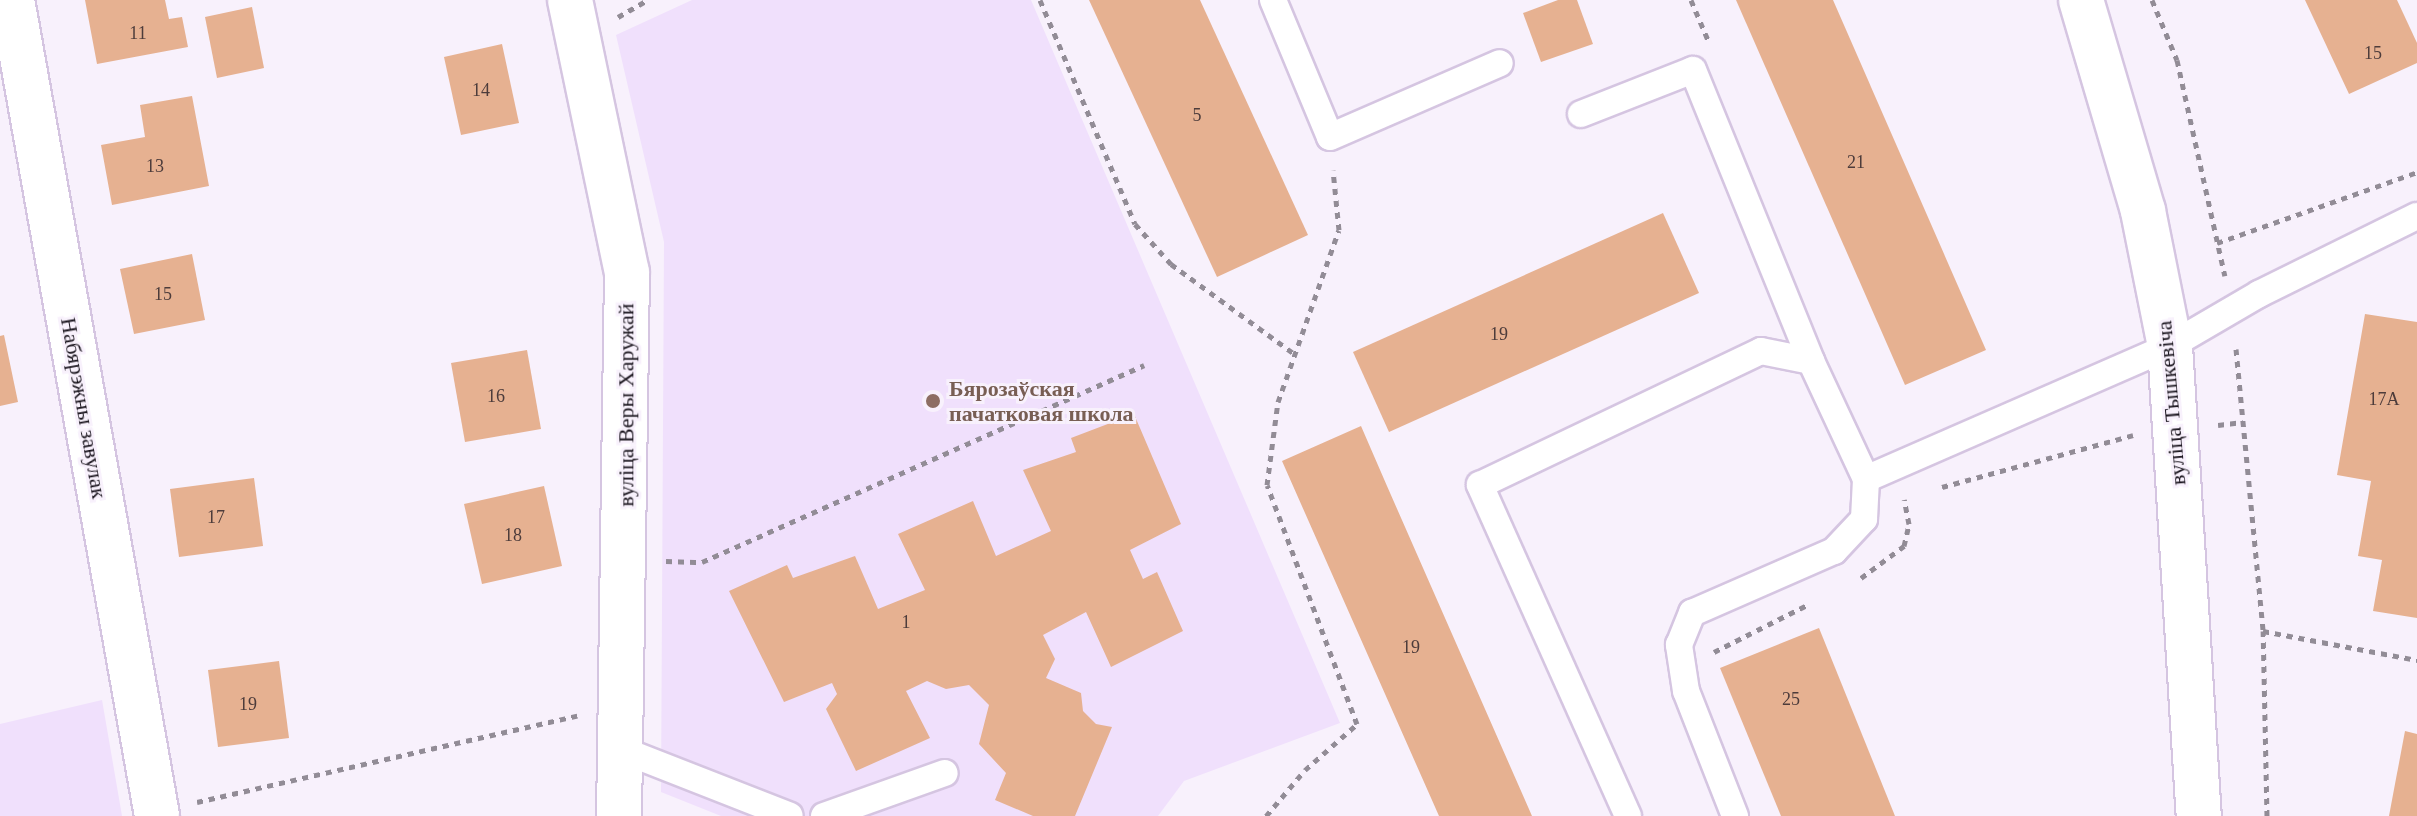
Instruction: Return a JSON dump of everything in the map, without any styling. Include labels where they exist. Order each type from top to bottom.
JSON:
[{"type":"street","name":"Набярэжны завулак","points":[[12,0],[148,814]]},
{"type":"street","name":"вуліца Тышкевіча","points":[[2081,0],[2143,211],[2170,346],[2199,816]]},
{"type":"street","name":"вуліца Веры Харужай","points":[[588,12],[627,272],[619,816]]},
{"type":"lane","points":[[1273,0],[1330,137],[1500,63]]},
{"type":"lane","points":[[1581,114],[1693,70],[1811,361],[1866,479],[1864,519],[1834,551],[1692,613],[1679,645],[1686,691],[1735,816]]},
{"type":"lane","points":[[1866,479],[2170,346],[2417,216]]},
{"type":"lane","points":[[1628,816],[1480,485],[1761,351],[1811,361]]},
{"type":"lane","points":[[622,750],[790,816]]},
{"type":"lane","points":[[824,816],[945,773]]},
{"type":"path","points":[[588,12],[648,0]]},
{"type":"path","points":[[1040,0],[1135,224],[1171,264],[1296,355]]},
{"type":"path","points":[[1266,816],[1305,770],[1357,724],[1267,485],[1278,402],[1339,230],[1330,137]]},
{"type":"path","points":[[2217,243],[2417,172]]},
{"type":"path","points":[[654,559],[702,562],[1144,365]]},
{"type":"path","points":[[1934,490],[2127,436],[2176,430]]},
{"type":"path","points":[[1858,579],[1904,546],[1909,524],[1904,498],[1892,468]]},
{"type":"path","points":[[1904,498],[1919,494]]},
{"type":"path","points":[[1707,656],[1816,600]]},
{"type":"path","points":[[2267,816],[2263,631],[2417,660]]},
{"type":"path","points":[[148,814],[623,706]]},
{"type":"shaded area","name":"Бярозаўская пачатковая школа","points":[[692,0],[1031,0],[1340,723],[1184,781],[1158,816],[721,816],[661,792],[664,242],[616,35]]},
{"type":"shaded area","points":[[102,700],[122,816],[0,816],[0,724]]},
{"type":"building","points":[[85,0],[165,0],[169,19],[182,17],[188,47],[97,64]]},
{"type":"building","points":[[1089,0],[1200,0],[1308,235],[1217,277]]},
{"type":"building","points":[[1558,0],[1577,0],[1593,44],[1541,62],[1523,13]]},
{"type":"building","points":[[1736,0],[1833,0],[1986,350],[1905,385]]},
{"type":"building","points":[[2305,0],[2397,0],[2417,43],[2417,63],[2349,94]]},
{"type":"building","points":[[252,7],[264,68],[217,78],[205,17]]},
{"type":"building","points":[[502,44],[519,123],[461,135],[444,57]]},
{"type":"building","points":[[192,96],[209,186],[112,205],[101,145],[145,137],[140,105]]},
{"type":"building","points":[[1663,213],[1699,293],[1389,432],[1353,352]]},
{"type":"building","points":[[192,254],[205,320],[134,334],[120,269]]},
{"type":"building","points":[[2365,314],[2417,322],[2417,618],[2373,611],[2382,560],[2358,556],[2371,481],[2337,475]]},
{"type":"building","points":[[4,335],[18,402],[0,406],[0,336]]},
{"type":"building","points":[[527,350],[541,429],[465,442],[451,363]]},
{"type":"building","points":[[1134,414],[1181,524],[1130,550],[1143,579],[1157,572],[1183,631],[1111,667],[1086,612],[1043,635],[1055,659],[1046,678],[1081,693],[1083,711],[1096,724],[1112,727],[1075,816],[1033,816],[995,800],[1006,773],[979,744],[989,705],[969,685],[946,689],[927,681],[906,691],[930,738],[856,771],[826,709],[837,694],[832,683],[784,702],[729,591],[787,565],[793,578],[855,556],[878,609],[925,590],[898,534],[973,501],[996,556],[1051,531],[1023,470],[1076,452],[1071,438]]},
{"type":"building","points":[[1361,426],[1532,816],[1439,816],[1282,461]]},
{"type":"building","points":[[254,478],[263,546],[179,557],[170,489]]},
{"type":"building","points":[[544,486],[562,566],[482,584],[464,504]]},
{"type":"building","points":[[1819,628],[1895,816],[1781,816],[1720,668]]},
{"type":"building","points":[[279,661],[289,738],[218,747],[208,670]]},
{"type":"building","points":[[2405,731],[2417,734],[2417,816],[2389,816]]},
{"type":"place","name":"Бярозаўская пачатковая школа","points":[[933,401]]}]
